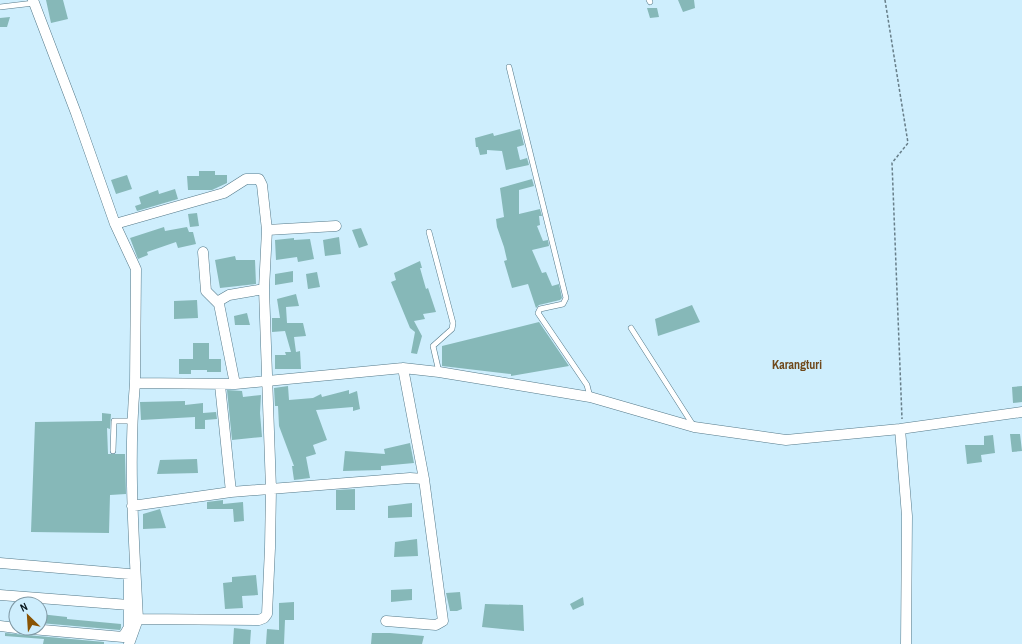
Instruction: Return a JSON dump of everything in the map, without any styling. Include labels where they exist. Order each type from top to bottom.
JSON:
[{"type":"street","points":[[34,1],[76,113],[115,224],[136,269],[135,383],[132,421],[134,625],[129,644]]},
{"type":"street","points":[[48,630],[123,637],[134,625],[259,620],[264,618],[266,614],[270,563],[271,489],[264,289],[267,230],[262,185],[259,179],[246,179],[224,193],[115,224]]},
{"type":"street","points":[[267,230],[336,226]]},
{"type":"street","points":[[203,252],[206,291],[219,304],[235,384]]},
{"type":"street","points":[[217,302],[229,295],[264,289]]},
{"type":"street","points":[[135,383],[235,384],[403,368],[439,372],[590,397],[694,427],[786,440],[902,429],[1022,412]]},
{"type":"street","points":[[386,621],[436,624],[442,622],[444,619],[431,539],[424,479],[403,368]]},
{"type":"street","points":[[220,384],[231,492]]},
{"type":"street","points":[[902,429],[907,516],[906,644]]},
{"type":"street","points":[[132,506],[231,492],[410,478],[424,479]]},
{"type":"street","points":[[0,563],[129,574],[129,605],[134,625]]},
{"type":"street","points":[[0,595],[129,605]]},
{"type":"lane","points":[[0,7],[34,1]]},
{"type":"lane","points":[[509,67],[566,298],[563,304],[540,309],[538,313],[587,385],[590,397]]},
{"type":"lane","points":[[429,232],[453,323],[452,328],[434,344],[439,372]]},
{"type":"lane","points":[[631,328],[694,427]]},
{"type":"lane","points":[[113,451],[114,421],[132,421]]},
{"type":"path","points":[[885,0],[908,143],[892,162],[902,429]]},
{"type":"building","points":[[46,0],[63,0],[68,19],[51,23]]},
{"type":"building","points":[[678,0],[694,0],[695,8],[683,12]]},
{"type":"building","points":[[647,8],[657,8],[659,17],[650,18]]},
{"type":"building","points":[[10,17],[7,27],[0,27],[0,18]]},
{"type":"building","points":[[520,129],[524,145],[517,147],[520,160],[527,158],[529,165],[506,170],[502,151],[487,150],[487,154],[480,155],[478,147],[476,147],[475,138],[493,133],[494,136]]},
{"type":"building","points":[[199,171],[215,171],[215,175],[227,175],[227,183],[212,190],[188,190],[187,176],[199,176]]},
{"type":"building","points":[[127,175],[132,189],[116,194],[111,180]]},
{"type":"building","points":[[532,179],[534,186],[519,190],[519,214],[540,209],[542,216],[539,216],[540,225],[537,226],[543,241],[548,240],[549,246],[532,250],[542,273],[546,272],[552,286],[559,284],[562,298],[560,300],[539,305],[536,308],[528,284],[512,288],[504,261],[507,260],[496,219],[504,217],[500,188]]},
{"type":"building","points":[[175,189],[178,199],[137,211],[135,206],[141,204],[139,197],[158,190],[159,194]]},
{"type":"building","points":[[197,213],[199,226],[190,227],[188,214]]},
{"type":"building","points":[[164,227],[165,231],[187,227],[189,232],[193,232],[196,244],[178,248],[176,242],[147,252],[148,255],[138,259],[130,238]]},
{"type":"building","points":[[361,228],[368,245],[359,248],[352,230]]},
{"type":"building","points":[[339,237],[341,254],[325,256],[323,240]]},
{"type":"building","points":[[294,238],[294,240],[310,239],[314,259],[298,262],[297,257],[276,260],[275,240]]},
{"type":"building","points":[[235,256],[236,260],[255,260],[256,284],[220,288],[215,260]]},
{"type":"building","points":[[420,261],[422,268],[420,268],[426,289],[428,288],[436,312],[423,314],[425,319],[414,321],[422,336],[417,354],[411,353],[415,332],[410,328],[391,282],[396,280],[394,273]]},
{"type":"building","points":[[293,271],[293,282],[275,285],[275,274]]},
{"type":"building","points":[[317,272],[320,287],[308,289],[306,274]]},
{"type":"building","points":[[296,294],[299,306],[286,307],[287,323],[303,323],[306,336],[294,337],[296,352],[300,351],[301,369],[275,369],[275,355],[286,355],[285,352],[291,352],[285,331],[272,332],[272,318],[280,318],[277,299]]},
{"type":"building","points":[[197,300],[198,318],[174,319],[174,301]]},
{"type":"building","points":[[692,305],[700,322],[658,336],[655,319]]},
{"type":"building","points":[[247,313],[250,325],[235,325],[234,316]]},
{"type":"building","points":[[539,322],[569,366],[511,376],[511,374],[442,366],[442,346]]},
{"type":"building","points":[[193,343],[209,343],[209,359],[221,359],[221,372],[191,370],[191,374],[179,374],[179,359],[193,359]]},
{"type":"building","points":[[288,386],[289,400],[313,398],[321,394],[322,397],[349,390],[349,394],[357,391],[360,409],[353,411],[353,407],[316,410],[327,440],[313,445],[316,454],[306,457],[310,478],[294,480],[292,466],[294,466],[279,426],[278,406],[275,406],[274,388]]},
{"type":"building","points":[[1022,386],[1022,402],[1013,403],[1012,387]]},
{"type":"building","points":[[227,390],[242,391],[243,397],[261,395],[260,413],[262,437],[232,440]]},
{"type":"building","points":[[185,401],[185,405],[203,403],[203,413],[216,412],[217,419],[205,420],[205,429],[195,429],[195,417],[141,420],[140,402]]},
{"type":"building","points":[[102,413],[111,414],[110,429],[107,428],[108,454],[125,454],[126,494],[110,495],[109,533],[31,532],[35,422],[102,421]]},
{"type":"building","points":[[1010,434],[1020,434],[1022,451],[1012,452]]},
{"type":"building","points":[[993,435],[995,453],[981,455],[982,462],[967,464],[965,445],[984,445],[984,436]]},
{"type":"building","points":[[410,443],[414,463],[381,466],[381,470],[343,471],[345,451],[385,454],[384,449]]},
{"type":"building","points":[[197,459],[198,473],[157,474],[160,460]]},
{"type":"building","points":[[355,489],[355,510],[336,510],[336,490]]},
{"type":"building","points":[[223,500],[223,504],[243,502],[244,521],[234,522],[233,509],[207,509],[207,502]]},
{"type":"building","points":[[412,503],[412,517],[388,518],[388,506]]},
{"type":"building","points":[[160,509],[166,528],[143,529],[143,514]]},
{"type":"building","points":[[417,539],[418,556],[394,557],[395,542]]},
{"type":"building","points":[[256,575],[258,595],[242,596],[243,608],[225,609],[223,583],[232,582],[232,577]]},
{"type":"building","points":[[412,589],[412,600],[391,602],[391,590]]},
{"type":"building","points":[[460,592],[462,609],[450,611],[446,593]]},
{"type":"building","points":[[583,597],[584,605],[573,610],[570,604]]},
{"type":"building","points":[[294,602],[294,620],[285,620],[284,644],[266,644],[267,629],[279,630],[279,603]]},
{"type":"building","points":[[485,604],[523,605],[524,631],[482,627]]},
{"type":"building","points":[[48,615],[67,617],[67,619],[121,624],[120,630],[48,624]]},
{"type":"building","points":[[234,628],[251,630],[250,644],[233,644]]},
{"type":"building","points":[[5,633],[8,633],[8,636],[38,636],[104,642],[104,644],[43,644],[44,639],[5,636]]},
{"type":"building","points":[[372,633],[424,636],[422,644],[371,644]]},
{"type":"district","name":"Karangturi","points":[[797,365]]}]
